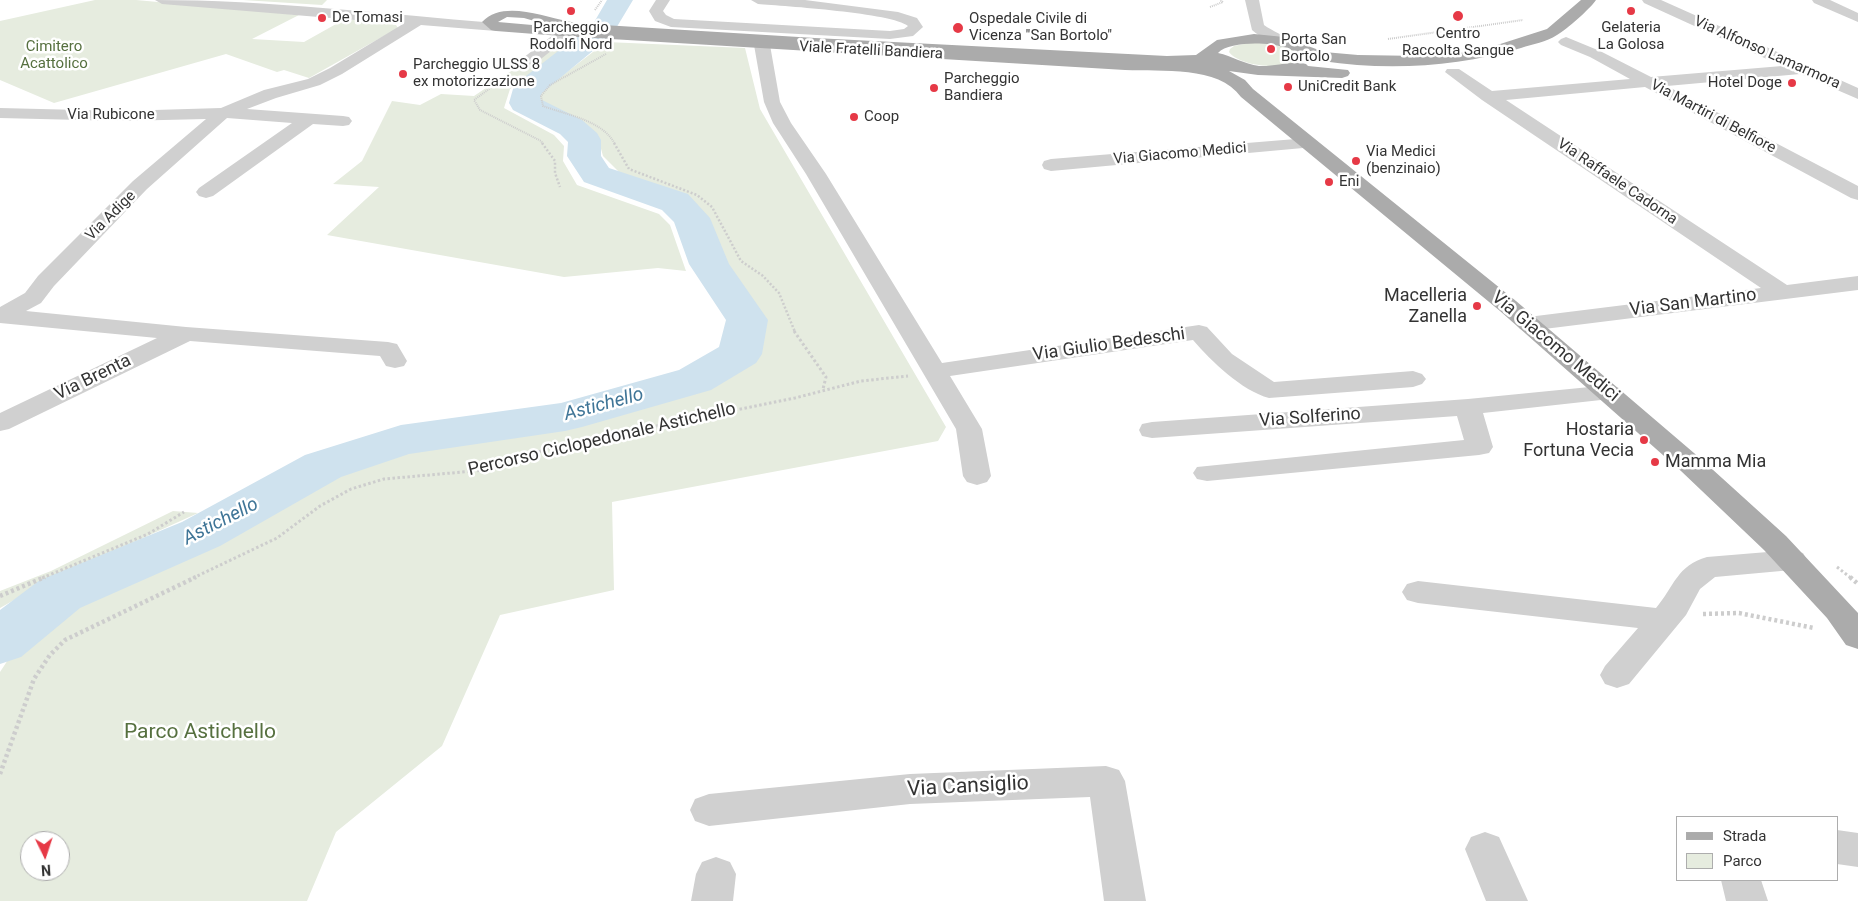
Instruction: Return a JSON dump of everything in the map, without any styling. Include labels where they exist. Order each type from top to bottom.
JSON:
[{"type":"main road","points":[[497,23],[518,0]]},
{"type":"main road","points":[[525,0],[535,15]]},
{"type":"main road","points":[[1543,53],[1566,42],[1584,24],[1595,4]]},
{"type":"main road","points":[[1230,40],[1254,39],[1284,42],[1308,52],[1337,58],[1397,62],[1471,56],[1541,37],[1595,4]]},
{"type":"main road","name":"Viale Fratelli Bandiera","points":[[497,23],[532,24],[539,19],[535,15]]},
{"type":"main road","name":"Viale Fratelli Bandiera","points":[[535,15],[578,31]]},
{"type":"main road","name":"Viale Fratelli Bandiera","points":[[497,23],[578,31],[616,39],[1185,68],[1235,66]]},
{"type":"main road","name":"Viale Fratelli Bandiera","points":[[616,39],[962,51],[1167,61],[1198,60],[1206,57],[1216,46],[1230,40]]},
{"type":"main road","points":[[1212,49],[1216,58],[1235,66],[1277,70],[1381,74],[1452,72],[1501,65]]},
{"type":"main road","points":[[1250,93],[1260,81],[1277,70],[1307,64],[1310,60],[1308,52]]},
{"type":"main road","name":"Via Giacomo Medici","points":[[1235,66],[1250,93]]},
{"type":"main road","name":"Via Giacomo Medici","points":[[1185,68],[1224,74],[1250,93],[1528,324],[1610,393],[1746,516],[1792,560],[1857,633]]},
{"type":"street","name":"Viale Fratelli Bandiera","points":[[162,0],[395,12],[427,21],[497,23]]},
{"type":"street","points":[[663,0],[656,12],[660,18],[671,22],[890,35],[908,33],[916,27],[912,21],[898,16],[837,7],[758,0]]},
{"type":"street","points":[[1252,0],[1257,27],[1271,37],[1284,42]]},
{"type":"street","name":"Via Alfonso Lamarmora","points":[[1649,0],[1858,94]]},
{"type":"street","points":[[1818,0],[1858,18]]},
{"type":"street","name":"Via Adige","points":[[1,316],[33,298],[46,281],[140,186],[223,113],[247,102],[314,82],[427,21]]},
{"type":"street","points":[[1230,40],[1244,36],[1257,27]]},
{"type":"street","points":[[521,67],[578,31]]},
{"type":"street","name":"Via Martiri di Belfiore","points":[[1566,42],[1595,54],[1858,194]]},
{"type":"street","points":[[762,45],[772,102],[782,123],[969,429],[977,476]]},
{"type":"street","points":[[1488,96],[1802,69]]},
{"type":"street","name":"Via Raffaele Cadorna","points":[[1452,72],[1782,292]]},
{"type":"street","name":"Via Rubicone","points":[[0,113],[121,116],[223,113]]},
{"type":"street","points":[[223,113],[343,121]]},
{"type":"street","points":[[206,192],[308,120]]},
{"type":"street","name":"Via Giacomo Medici","points":[[1051,165],[1308,143]]},
{"type":"street","name":"Via San Martino","points":[[1528,324],[1858,284]]},
{"type":"street","name":"Via Brenta","points":[[1,316],[186,334],[388,349],[395,361]]},
{"type":"street","name":"Via Giulio Bedeschi","points":[[935,371],[1199,332],[1223,359],[1269,390],[1413,379]]},
{"type":"street","name":"Via Brenta","points":[[0,423],[186,334]]},
{"type":"street","name":"Via Solferino","points":[[1152,430],[1468,407],[1610,393]]},
{"type":"street","points":[[1207,473],[1479,447],[1468,407]]},
{"type":"street","points":[[1617,675],[1669,613],[1688,583],[1707,567],[1792,560]]},
{"type":"street","points":[[1418,592],[1669,613]]},
{"type":"street","name":"Via Cansiglio","points":[[709,810],[910,789],[1106,781],[1126,901]]},
{"type":"street","points":[[1838,847],[1858,850]]},
{"type":"street","points":[[1485,849],[1507,901]]},
{"type":"street","points":[[1741,881],[1747,901]]},
{"type":"path","points":[[1210,7],[1224,2],[1220,0]]},
{"type":"path","points":[[1386,40],[1522,20]]},
{"type":"path","points":[[616,39],[550,85],[541,96],[543,106],[594,126],[608,134],[620,150],[625,166],[629,169],[697,195],[712,206],[741,261],[763,276],[780,293],[794,331],[826,377],[823,390]]},
{"type":"path","points":[[521,67],[474,100],[480,110],[541,141],[555,161],[555,173],[560,187]]},
{"type":"path","name":"Percorso Ciclopedonale Astichello","points":[[0,774],[34,679],[50,655],[65,640],[277,538],[320,506],[351,489],[384,479],[485,470],[553,447],[795,398],[861,381],[935,371]]},
{"type":"path","points":[[0,596],[148,534],[184,512]]},
{"type":"path","points":[[1834,564],[1858,584]]},
{"type":"path","points":[[1669,613],[1738,613],[1814,628]]},
{"type":"green space","name":"Cimitero Acattolico","points":[[95,0],[136,0],[299,15],[252,39],[304,42],[345,19],[396,25],[398,28],[309,78],[284,70],[277,72],[226,54],[54,103],[0,80],[0,21]]},
{"type":"green space","points":[[243,0],[327,0],[322,5]]},
{"type":"green space","points":[[566,38],[580,39],[510,89],[504,108],[554,135],[564,146],[563,161],[577,185],[659,214],[670,225],[686,271],[658,268],[564,277],[327,235],[379,187],[333,184],[362,161],[392,101],[420,105],[441,94],[474,96],[517,67]]},
{"type":"green space","name":"Parco Astichello","points":[[606,42],[745,48],[760,109],[946,427],[938,441],[612,502],[614,590],[500,615],[442,746],[336,832],[307,901],[0,901],[0,672],[27,631],[131,579],[294,490],[431,443],[643,409],[752,359],[746,298],[692,202],[625,178],[603,156],[597,134],[539,106],[533,98]]},
{"type":"green space","points":[[1253,42],[1276,44],[1299,53],[1301,57],[1287,65],[1265,66],[1243,61],[1229,52],[1234,46]]},
{"type":"green space","points":[[173,511],[198,513],[44,583],[0,608],[0,591],[51,571]]},
{"type":"waterway","name":"Astichello","points":[[0,642],[60,594],[201,534],[323,466],[401,440],[565,417],[695,380],[740,354],[747,320],[709,264],[691,218],[675,202],[596,175],[584,156],[585,140],[571,127],[524,103],[528,89],[603,29],[620,0]]},
{"type":"place","name":"Parcheggio Rodolfi Nord","points":[[571,11]]},
{"type":"place","name":"Gelateria La Golosa","points":[[1631,11]]},
{"type":"place","name":"Centro Raccolta Sangue","points":[[1458,16]]},
{"type":"place","name":"De Tomasi","points":[[322,18]]},
{"type":"place","name":"Ospedale Civile di Vicenza \"San Bortolo\"","points":[[958,28]]},
{"type":"place","name":"Porta San Bortolo","points":[[1271,49]]},
{"type":"place","name":"Parcheggio ULSS 8 ex motorizzazione","points":[[403,74]]},
{"type":"place","name":"Hotel Doge","points":[[1792,83]]},
{"type":"place","name":"UniCredit Bank","points":[[1288,87]]},
{"type":"place","name":"Parcheggio Bandiera","points":[[934,88]]},
{"type":"place","name":"Coop","points":[[854,117]]},
{"type":"place","name":"Via Medici (benzinaio)","points":[[1356,161]]},
{"type":"place","name":"Eni","points":[[1329,182]]},
{"type":"place","name":"Macelleria Zanella","points":[[1477,306]]},
{"type":"place","name":"Hostaria Fortuna Vecia","points":[[1644,440]]},
{"type":"place","name":"Mamma Mia","points":[[1655,462]]}]
